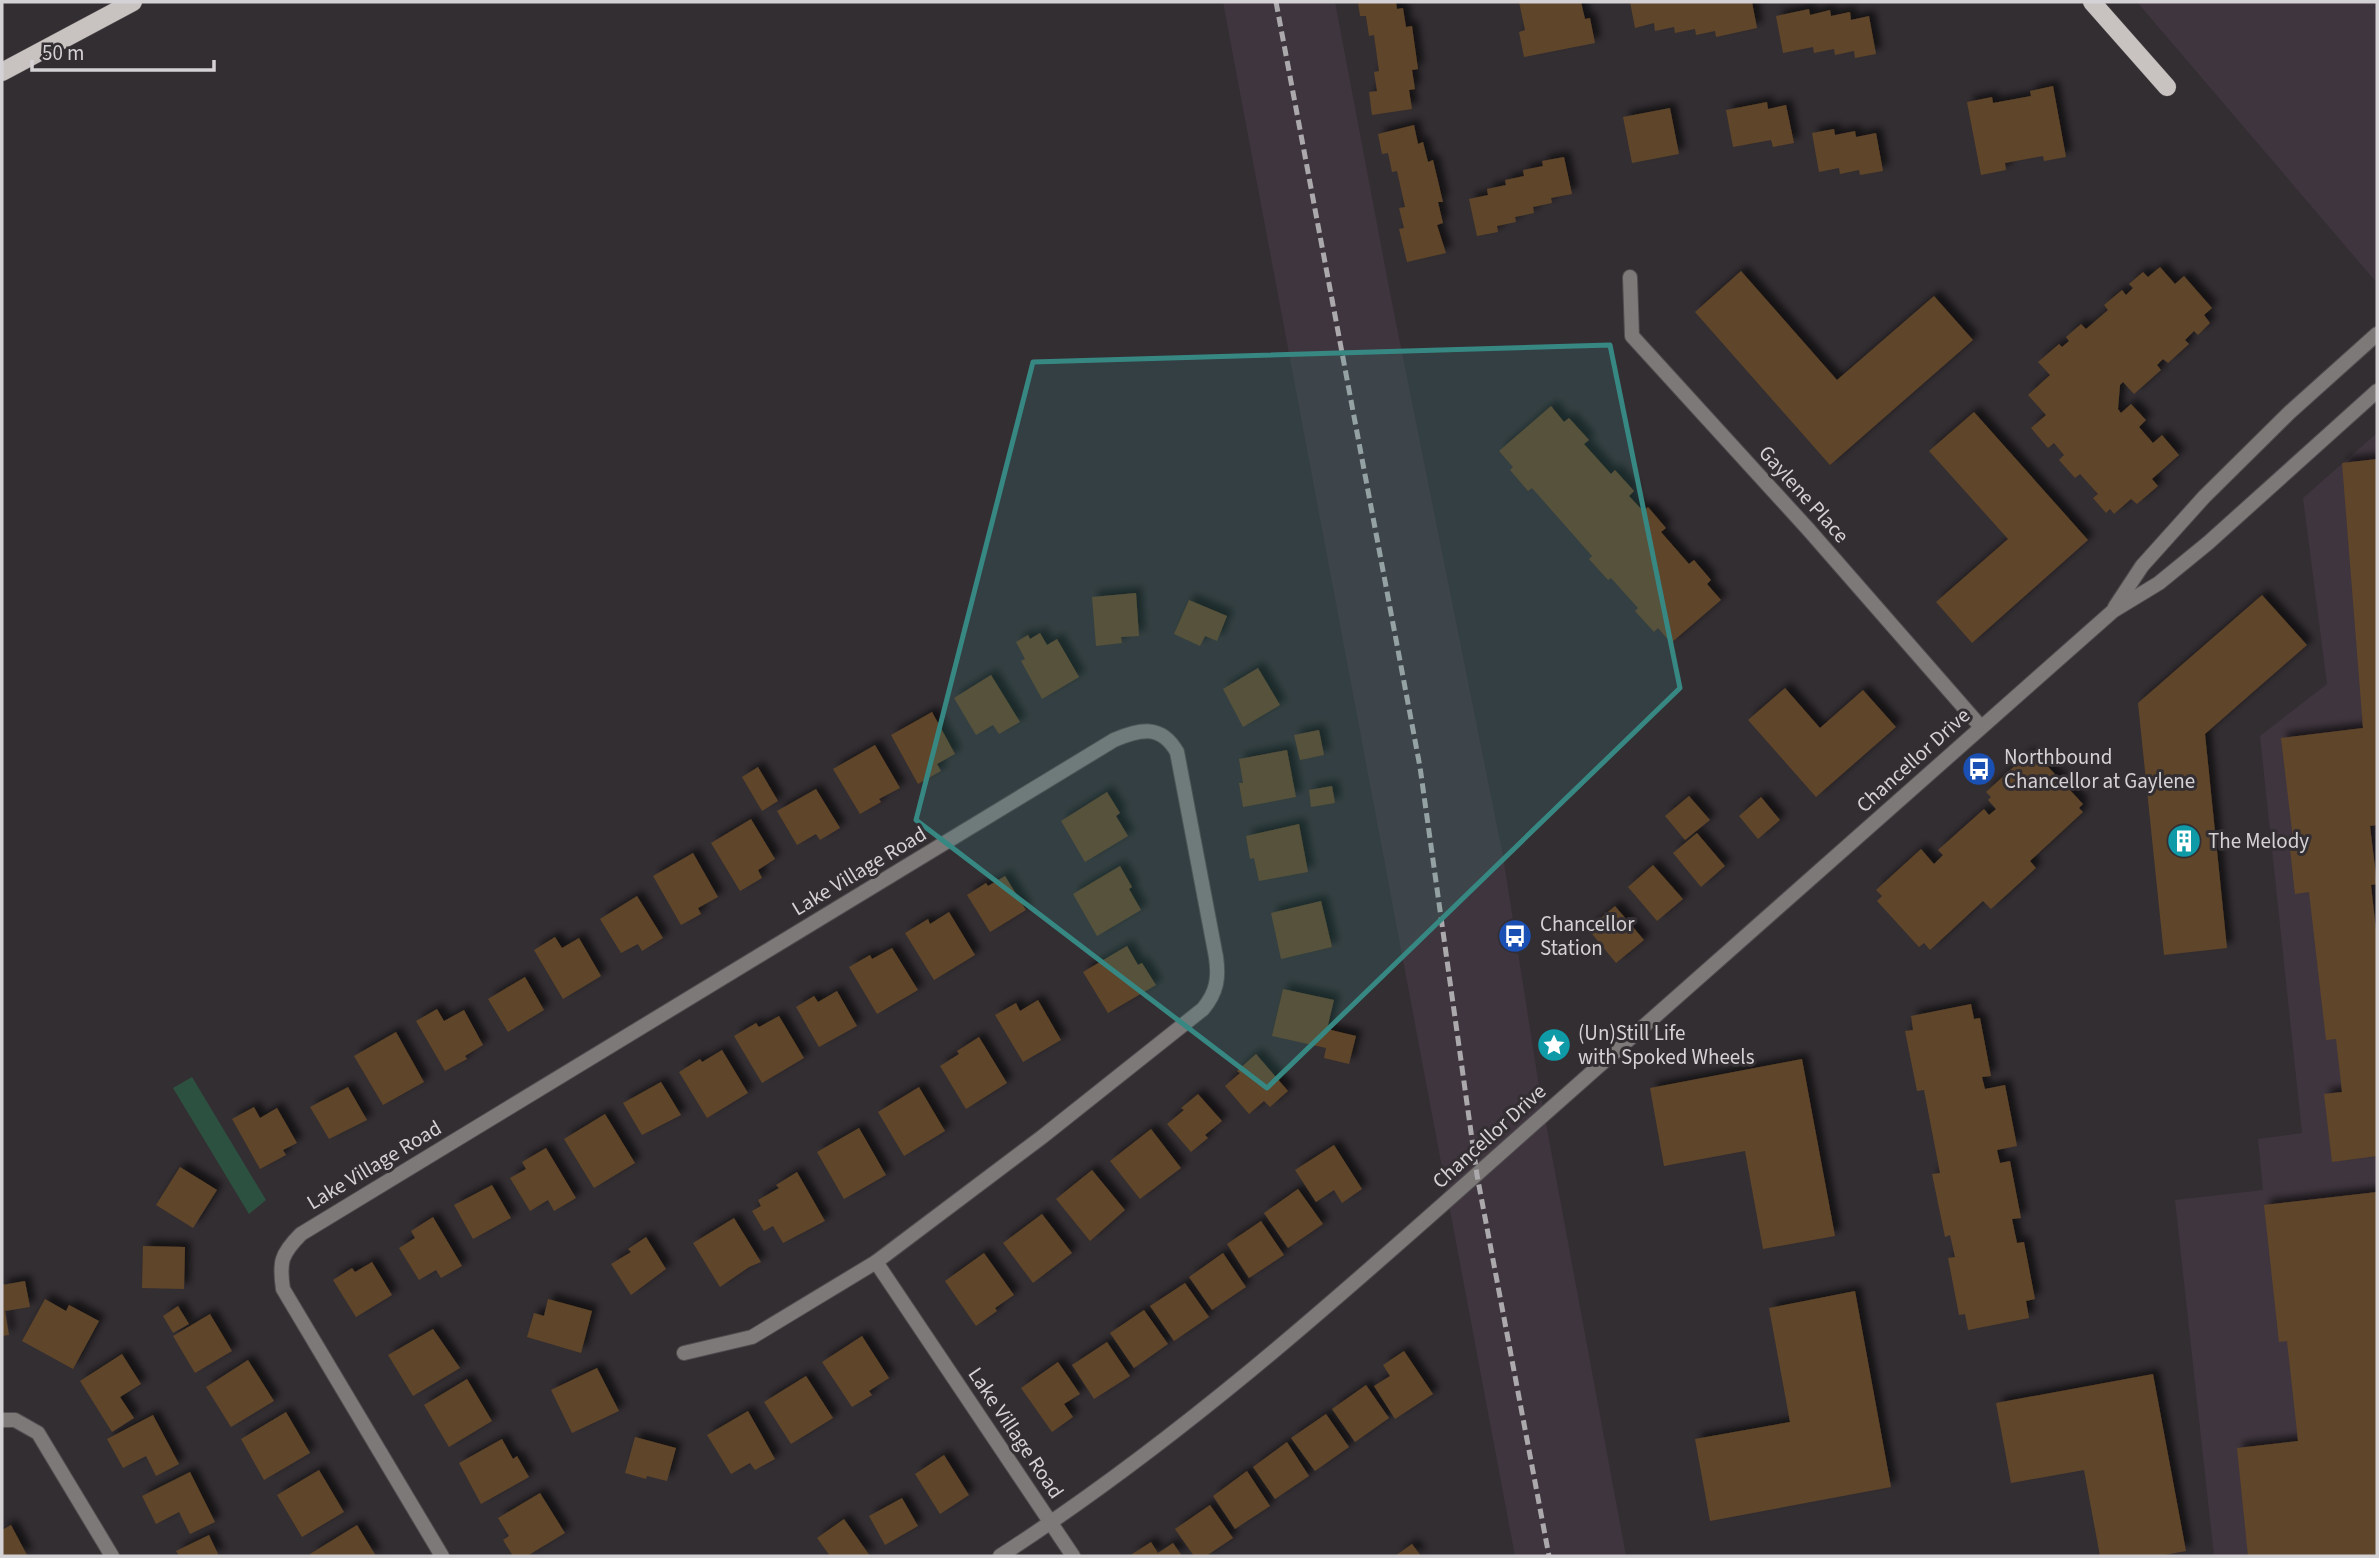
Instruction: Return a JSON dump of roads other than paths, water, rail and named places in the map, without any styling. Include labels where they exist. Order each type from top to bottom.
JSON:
[{"type":"main road","points":[[2,72],[133,2]]},
{"type":"main road","points":[[2092,2],[2167,88]]},
{"type":"street","name":"Gaylene Place","points":[[1630,277],[1632,336],[1808,528],[1981,727]]},
{"type":"street","name":"Chancellor Drive","points":[[2113,611],[2142,566],[2204,497],[2299,403],[2377,334]]},
{"type":"street","name":"Chancellor Drive","points":[[1000,1556],[1051,1523],[1217,1398],[1405,1238],[2113,611],[2159,583],[2208,543],[2377,391]]},
{"type":"street","name":"Lake Village Road","points":[[442,1556],[283,1289],[280,1269],[284,1253],[292,1243],[313,1226],[1114,740],[1137,730],[1157,733],[1170,739],[1177,752],[1216,957],[1217,986],[1211,1000],[1042,1137],[876,1262],[752,1336],[684,1353]]},
{"type":"street","name":"Lake Village Road","points":[[876,1262],[1073,1556]]},
{"type":"street","points":[[2,1420],[15,1420],[38,1433],[112,1556]]},
{"type":"railway","points":[[1276,2],[1420,767],[1477,1175],[1549,1556]]},
{"type":"place","name":"Northbound Chancellor at Gaylene","points":[[1979,769]]},
{"type":"place","name":"The Melody","points":[[2184,841]]},
{"type":"place","name":"Chancellor Station","points":[[1515,936]]},
{"type":"place","name":"(Un)Still Life with Spoked Wheels","points":[[1554,1045]]}]
